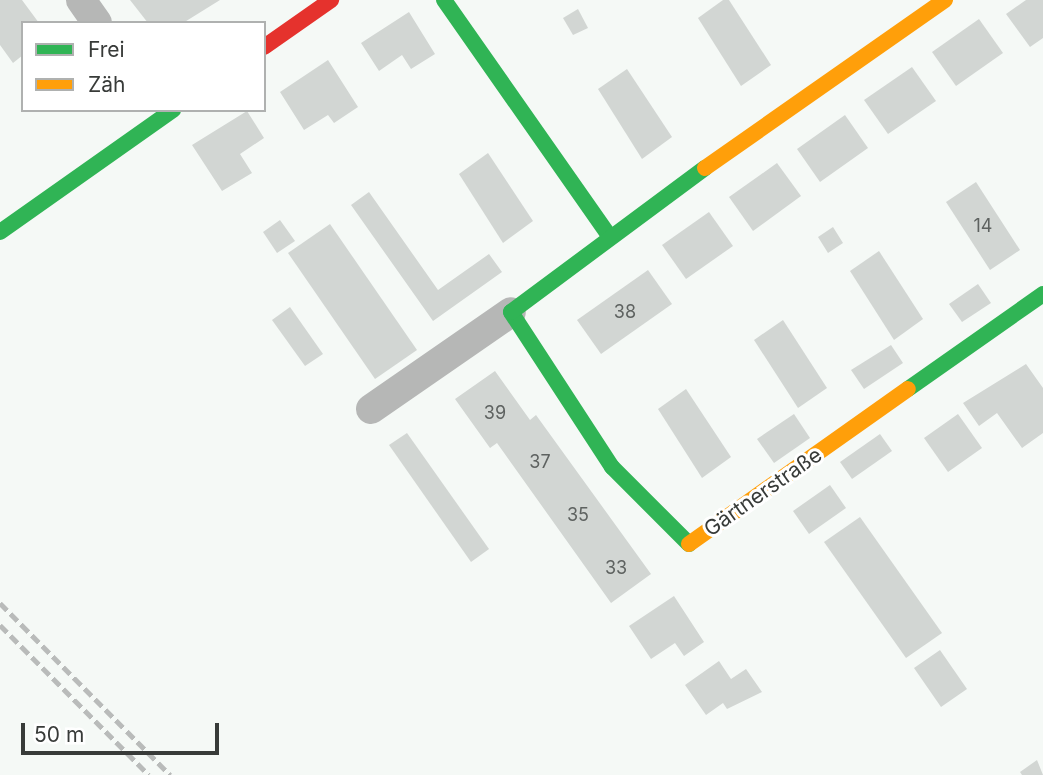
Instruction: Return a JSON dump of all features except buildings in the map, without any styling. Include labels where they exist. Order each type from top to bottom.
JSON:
[{"type":"street","points":[[81,0],[96,21]]},
{"type":"street","points":[[266,46],[331,0]]},
{"type":"street","points":[[444,0],[609,236]]},
{"type":"street","points":[[371,409],[511,312],[609,236],[945,0]]},
{"type":"street","points":[[0,232],[165,113]]},
{"type":"street","name":"Gärtnerstraße","points":[[511,312],[612,467],[689,544],[1043,294]]},
{"type":"railway","points":[[0,603],[170,775]]},
{"type":"railway","points":[[0,625],[149,775]]},
{"type":"traffic: fast","points":[[444,0],[609,236]]},
{"type":"traffic: fast","points":[[0,232],[170,112]]},
{"type":"traffic: fast","points":[[689,544],[612,467],[511,312],[705,168]]},
{"type":"traffic: fast","points":[[908,389],[1043,294]]},
{"type":"traffic: slow","points":[[705,168],[945,0]]},
{"type":"traffic: slow","points":[[689,544],[908,389]]},
{"type":"traffic: jam","points":[[266,46],[331,0]]}]
